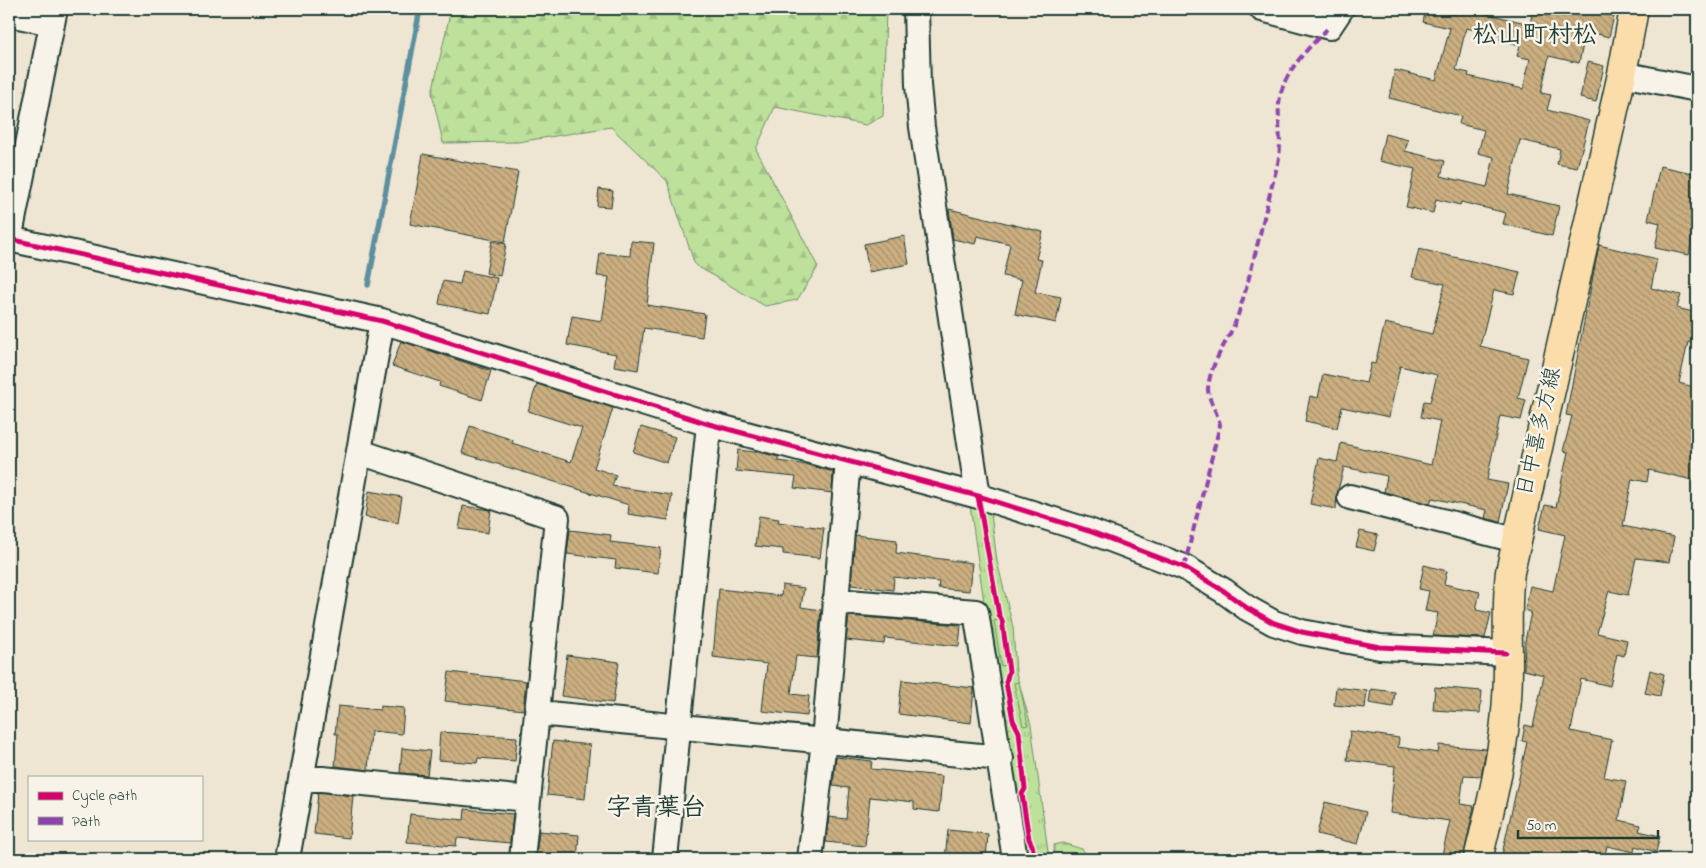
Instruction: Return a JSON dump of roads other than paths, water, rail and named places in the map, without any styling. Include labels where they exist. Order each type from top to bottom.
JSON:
[{"type":"main road","name":"日中喜多方線","points":[[1478,859],[1503,743],[1508,696],[1506,653],[1507,595],[1516,540],[1622,74],[1634,9]]},
{"type":"street","points":[[916,9],[918,85],[922,128],[978,496]]},
{"type":"street","points":[[1277,11],[1329,26],[1341,9]]},
{"type":"street","points":[[9,14],[54,16],[9,239],[382,322],[428,334],[709,424],[978,496],[1090,531],[1184,567],[1224,590],[1247,608],[1274,623],[1302,632],[1380,647],[1506,653]]},
{"type":"street","points":[[1622,74],[1697,89]]},
{"type":"street","points":[[287,859],[382,322]]},
{"type":"street","points":[[665,859],[709,424]]},
{"type":"street","points":[[360,452],[557,518],[522,859]]},
{"type":"street","points":[[810,859],[824,741],[848,461]]},
{"type":"street","points":[[1350,497],[1516,540]]},
{"type":"street","points":[[835,601],[976,612],[1001,758],[1015,859]]},
{"type":"street","points":[[538,713],[1001,758]]},
{"type":"street","points":[[302,777],[528,799]]},
{"type":"waterway","points":[[368,285],[420,9]]},
{"type":"district","name":"松山町村松","points":[[1535,36]]},
{"type":"district","name":"字青葉台","points":[[656,809]]}]
